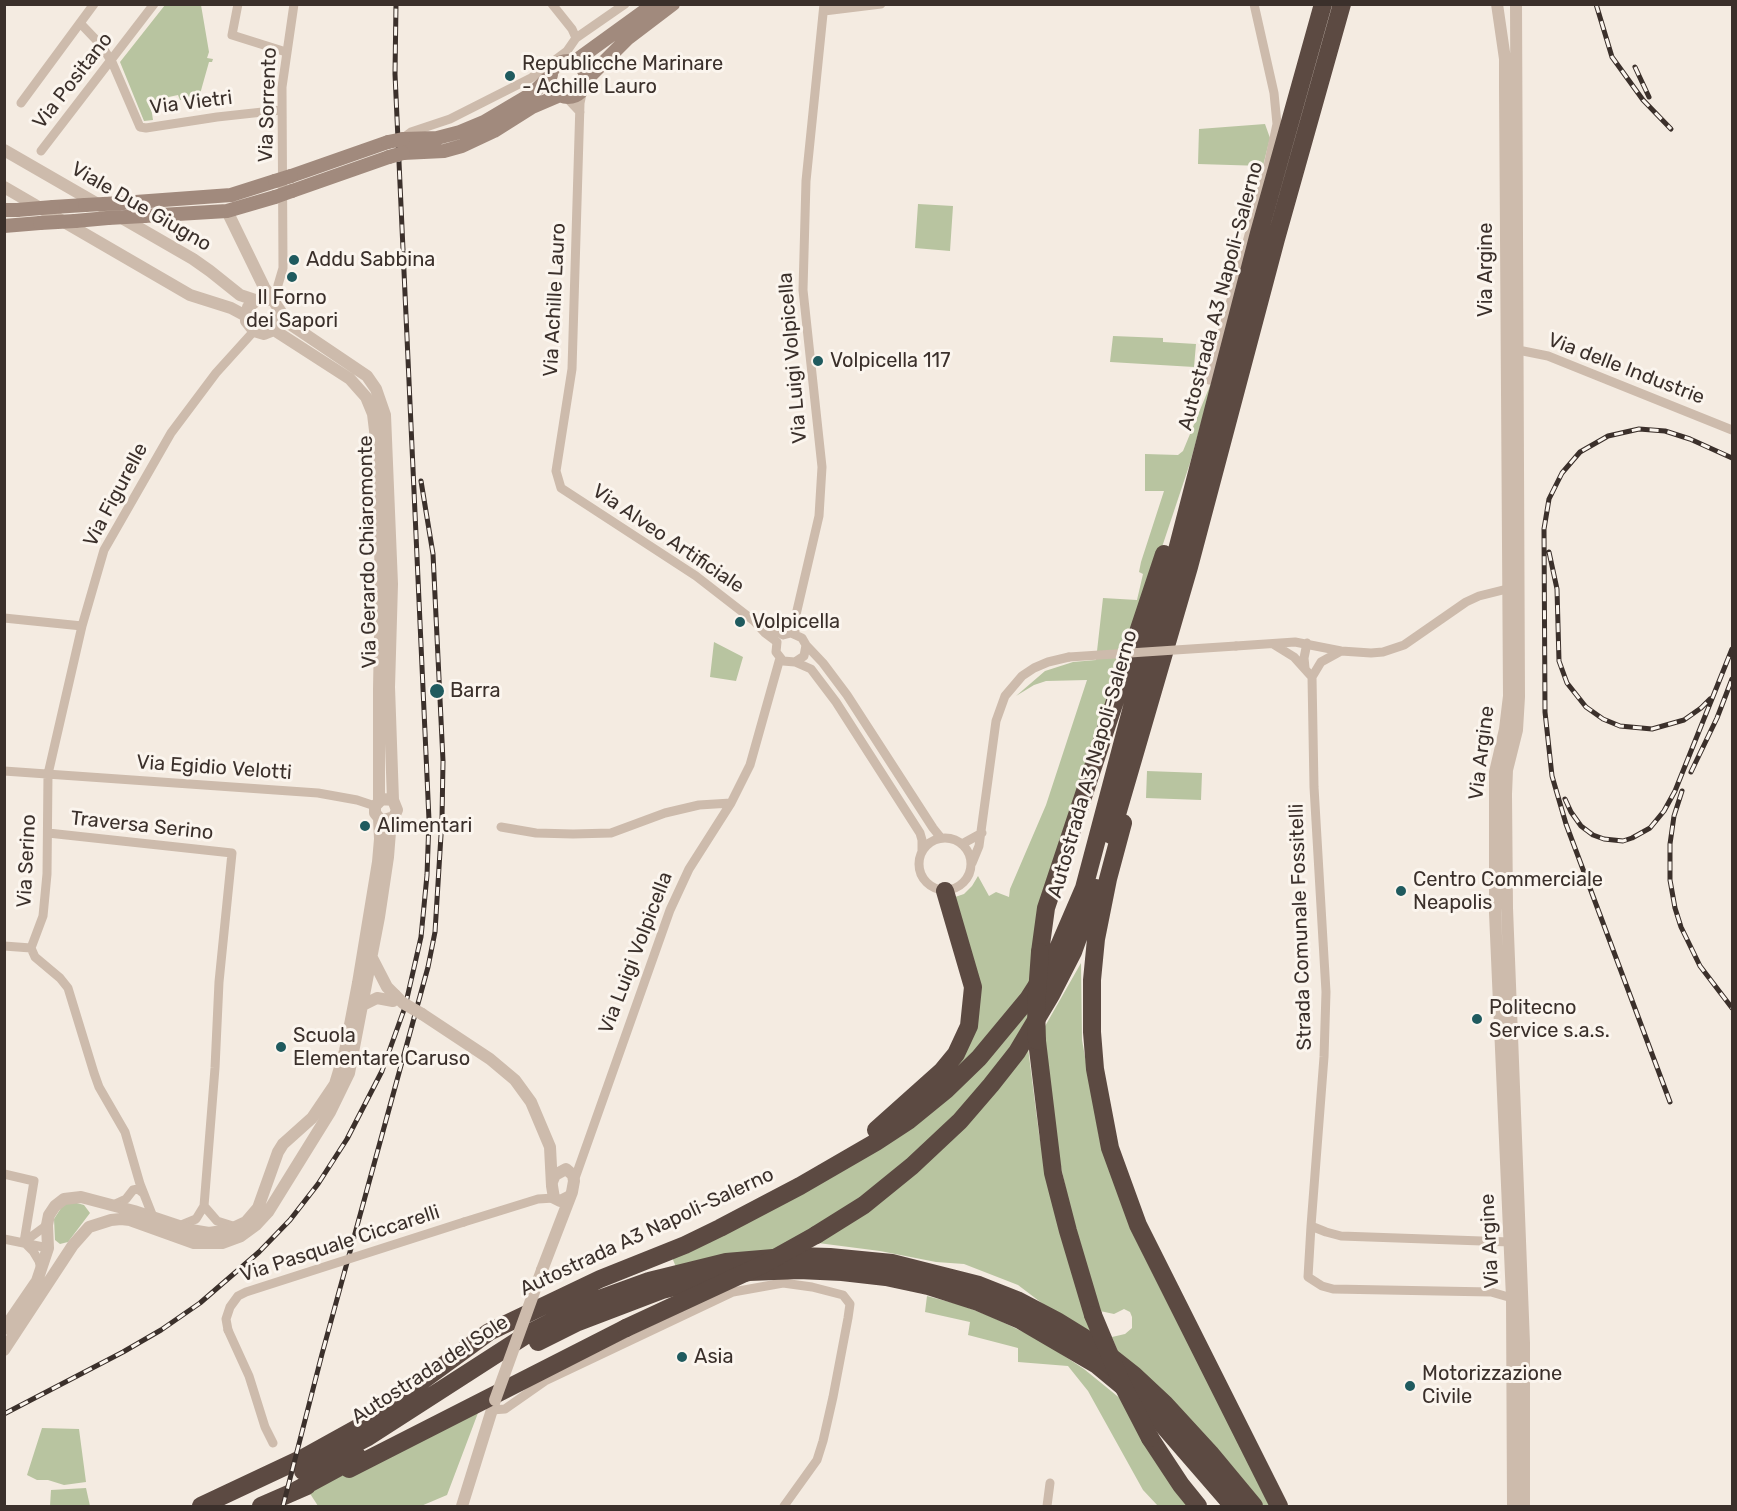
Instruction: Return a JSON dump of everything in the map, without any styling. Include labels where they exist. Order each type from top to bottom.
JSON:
[{"type":"highway","name":"Autostrada A3 Napoli-Salerno","points":[[201,1506],[303,1458],[359,1427],[489,1332],[555,1299],[685,1245],[845,1161],[908,1121],[946,1090],[1007,1027],[1028,999],[1053,960],[1084,888],[1207,437],[1259,233],[1323,4]]},
{"type":"highway","name":"Autostrada A3 Napoli-Salerno","points":[[261,1506],[349,1469],[626,1328],[764,1264],[816,1235],[864,1205],[937,1144],[960,1121],[1017,1052],[1036,1022],[1073,952],[1088,913],[1189,567],[1270,260],[1342,4]]},
{"type":"highway","points":[[1317,94],[1348,4]]},
{"type":"highway","points":[[1198,1506],[1150,1438],[1122,1384],[1093,1315],[1053,1173],[1037,1041],[1036,1007],[1046,908],[1077,808],[1169,538],[1207,437]]},
{"type":"highway","points":[[1151,702],[1133,786],[1108,879],[1096,939],[1092,980],[1095,1070],[1110,1148],[1138,1225],[1279,1506]]},
{"type":"highway","points":[[648,1259],[790,1183],[856,1144],[889,1120],[942,1071],[956,1054],[969,1026],[973,987],[945,891]]},
{"type":"highway","name":"Autostrada del Sole","points":[[227,1506],[329,1459],[368,1437],[531,1332],[594,1301],[649,1281],[689,1270],[755,1258],[796,1256],[862,1259],[932,1271],[979,1285],[1017,1300],[1057,1321],[1096,1345],[1134,1375],[1165,1404],[1254,1506]]},
{"type":"highway","name":"Autostrada del Sole","points":[[297,1490],[364,1453],[529,1347],[578,1322],[662,1290],[706,1279],[749,1272],[799,1270],[842,1272],[897,1279],[928,1286],[978,1302],[1020,1320],[1097,1365],[1132,1394],[1162,1424],[1233,1506]]},
{"type":"main road","points":[[4,226],[227,211],[275,197],[389,158],[403,146],[460,132],[484,122],[533,93],[560,63],[574,62],[654,4]]},
{"type":"main road","points":[[11,210],[231,195],[388,142],[444,151],[462,146],[494,131],[545,100],[577,94],[627,39],[674,4]]},
{"type":"main road","points":[[574,62],[583,69],[585,84]]},
{"type":"main road","points":[[551,75],[552,86],[563,95]]},
{"type":"street","points":[[21,103],[94,4]]},
{"type":"street","name":"Via Positano","points":[[41,151],[112,62],[154,4]]},
{"type":"street","points":[[238,4],[232,35],[286,52]]},
{"type":"street","name":"Via Sorrento","points":[[266,298],[278,285],[283,268],[281,110],[286,52],[294,4]]},
{"type":"street","points":[[552,4],[572,29],[576,38]]},
{"type":"street","points":[[403,146],[411,132],[450,119],[531,78],[567,51],[576,38],[625,4]]},
{"type":"street","points":[[824,8],[881,4]]},
{"type":"street","points":[[1209,380],[1268,166],[1277,124],[1274,93],[1254,4]]},
{"type":"street","name":"Via Argine","points":[[1497,4],[1505,86],[1511,349],[1513,589],[1518,713],[1516,737],[1507,770],[1506,805],[1507,908],[1524,1343],[1524,1506]]},
{"type":"street","name":"Via Argine","points":[[1511,349],[1516,4]]},
{"type":"street","name":"Via Luigi Volpicella","points":[[795,633],[795,619],[819,516],[822,467],[803,290],[806,181],[824,8]]},
{"type":"street","points":[[80,23],[101,45],[112,62]]},
{"type":"street","name":"Via Vietri","points":[[112,62],[140,127],[281,110]]},
{"type":"street","name":"Via Achille Lauro","points":[[561,488],[556,471],[572,369],[580,112],[585,84]]},
{"type":"street","points":[[563,95],[580,112]]},
{"type":"street","name":"Viale Due Giugno","points":[[4,150],[193,260],[240,295],[266,298]]},
{"type":"street","points":[[4,187],[190,295],[231,308],[246,316]]},
{"type":"street","points":[[227,211],[266,298],[279,307],[281,318],[274,330],[264,334],[254,331],[248,325],[246,316],[248,307],[266,298]]},
{"type":"street","name":"Via Gerardo Chiaromonte","points":[[281,318],[367,376],[381,400],[385,415],[392,584],[389,687],[393,800],[397,810],[381,811]]},
{"type":"street","name":"Via Gerardo Chiaromonte","points":[[236,1227],[246,1222],[258,1208],[273,1163],[283,1144],[312,1118],[335,1084],[366,985],[380,839],[378,689],[381,583],[377,447],[373,414],[366,397],[350,379],[274,330]]},
{"type":"street","name":"Via Figurelle","points":[[48,774],[82,626],[104,550],[154,461],[185,413],[216,373],[254,331]]},
{"type":"street","name":"Via delle Industrie","points":[[1511,349],[1548,356],[1732,429]]},
{"type":"street","name":"Via Alveo Artificiale","points":[[561,488],[696,576],[754,621],[770,627],[780,638]]},
{"type":"street","points":[[941,838],[847,695],[823,663],[795,633],[780,638],[776,652],[787,661],[811,669],[836,702],[920,833],[922,852],[919,870],[922,878],[936,890],[945,891],[963,884],[971,872],[982,833],[996,721],[1005,696],[1017,681],[1034,668],[1070,657],[1236,646],[1276,646],[1288,642],[1307,643],[1341,651],[1371,653],[1395,648],[1415,638],[1466,602],[1479,596],[1513,589]]},
{"type":"street","name":"Via Argine","points":[[1513,589],[1508,703],[1505,729],[1496,765],[1494,801],[1495,924],[1512,1298],[1513,1506]]},
{"type":"street","points":[[4,618],[82,626]]},
{"type":"street","points":[[1305,668],[1307,643]]},
{"type":"street","points":[[787,661],[804,656],[806,645]]},
{"type":"street","points":[[1276,646],[1305,668],[1312,677],[1322,662],[1341,651]]},
{"type":"street","name":"Via Luigi Volpicella","points":[[570,1174],[582,1157],[670,910],[689,869],[731,803],[750,765],[778,669],[787,661]]},
{"type":"street","name":"Strada Comunale Fossitelli","points":[[1312,677],[1314,787],[1326,992],[1324,1057],[1308,1277],[1322,1286],[1333,1289],[1491,1292],[1512,1298]]},
{"type":"street","name":"Via Egidio Velotti","points":[[4,771],[318,793],[357,800],[381,811]]},
{"type":"street","name":"Via Serino","points":[[31,948],[43,916],[48,834],[48,774]]},
{"type":"street","points":[[381,811],[388,798],[393,800]]},
{"type":"street","points":[[501,827],[536,833],[611,833],[665,813],[699,805],[731,803]]},
{"type":"street","name":"Via Gerardo Chiaromonte","points":[[88,1227],[111,1220],[130,1220],[194,1243],[222,1243],[241,1236],[268,1212],[330,1112],[346,1081],[354,1054],[388,857],[381,811]]},
{"type":"street","points":[[962,844],[982,833]]},
{"type":"street","name":"Traversa Serino","points":[[48,834],[232,853],[219,981],[204,1206]]},
{"type":"street","points":[[922,852],[927,845],[941,838],[951,838],[962,844],[970,854],[972,863]]},
{"type":"street","points":[[4,946],[31,948],[35,957],[60,978],[68,988],[99,1087],[125,1132],[153,1217]]},
{"type":"street","points":[[371,955],[392,997]]},
{"type":"street","points":[[366,985],[422,1014],[490,1059],[515,1080],[531,1102],[550,1147],[570,1174],[570,1196],[494,1405],[462,1506]]},
{"type":"street","points":[[363,1005],[377,998],[392,997]]},
{"type":"street","points":[[283,1144],[295,1145],[302,1152],[301,1158]]},
{"type":"street","points":[[550,1147],[559,1222]]},
{"type":"street","points":[[4,1174],[34,1181],[24,1242],[39,1261],[41,1269]]},
{"type":"street","points":[[570,1174],[555,1175],[554,1191],[560,1201],[570,1196]]},
{"type":"street","points":[[113,1205],[126,1199],[133,1190],[138,1189],[143,1192]]},
{"type":"street","name":"Via Pasquale Ciccarelli","points":[[273,1443],[262,1419],[249,1376],[228,1330],[227,1313],[238,1296],[538,1199],[554,1191]]},
{"type":"street","points":[[4,1329],[37,1281],[48,1248],[46,1225],[49,1215],[64,1199],[86,1199],[113,1205],[178,1226],[209,1233],[236,1227]]},
{"type":"street","points":[[4,1350],[94,1217],[90,1203],[86,1199]]},
{"type":"street","points":[[178,1226],[196,1219],[204,1206],[217,1221],[236,1227]]},
{"type":"street","points":[[24,1242],[46,1225]]},
{"type":"street","points":[[1311,1226],[1341,1236],[1510,1242]]},
{"type":"street","points":[[4,1239],[48,1248],[66,1249],[73,1245]]},
{"type":"street","points":[[494,1405],[505,1408],[545,1381],[734,1292],[783,1283],[843,1295],[850,1304],[823,1441],[817,1460],[784,1506]]},
{"type":"street","points":[[1047,1506],[1050,1483]]},
{"type":"green space","points":[[165,5],[201,5],[209,52],[207,58],[213,59],[209,62],[200,94],[180,100],[178,95],[150,101],[153,120],[144,121],[120,62]]},
{"type":"green space","points":[[1265,124],[1270,138],[1263,166],[1198,164],[1199,129]]},
{"type":"green space","points":[[918,204],[953,206],[950,251],[915,248]]},
{"type":"green space","points":[[1113,336],[1163,338],[1163,342],[1196,344],[1194,367],[1110,362]]},
{"type":"green space","points":[[1214,376],[1190,463],[1071,818],[1029,988],[983,1045],[941,1084],[975,1029],[955,897],[964,894],[978,876],[989,896],[996,892],[1009,897],[1010,889],[1046,805],[1087,680],[1046,681],[1016,696],[1045,671],[1073,662],[1096,660],[1103,598],[1137,600],[1143,574],[1139,572],[1141,562],[1164,491],[1145,491],[1145,454],[1178,455],[1183,451]]},
{"type":"green space","points":[[714,642],[743,657],[736,681],[710,677]]},
{"type":"green space","points":[[1147,771],[1202,773],[1201,800],[1146,798]]},
{"type":"green space","points":[[1081,963],[1082,1040],[1100,1141],[1273,1506],[1263,1506],[1118,1352],[1112,1337],[1125,1334],[1132,1328],[1130,1312],[1124,1309],[1114,1314],[1100,1311],[1073,1222],[1055,1139],[1044,1028]]},
{"type":"green space","points":[[1030,1007],[1031,1018],[1011,1050],[940,1134],[851,1207],[773,1252],[676,1267],[671,1255],[859,1158]]},
{"type":"green space","points":[[1028,1048],[1039,1134],[1051,1194],[1095,1335],[1047,1307],[1018,1285],[964,1264],[936,1262],[880,1251],[818,1243]]},
{"type":"green space","points":[[73,1202],[84,1205],[90,1213],[68,1242],[60,1244],[55,1240],[54,1219],[63,1205]]},
{"type":"green space","points":[[927,1296],[961,1305],[992,1317],[1040,1340],[1084,1369],[1127,1404],[1194,1506],[1158,1506],[1143,1490],[1088,1391],[1068,1366],[1018,1362],[1018,1348],[968,1335],[970,1322],[925,1312]]},
{"type":"green space","points":[[481,1405],[447,1495],[421,1506],[318,1506],[309,1492]]},
{"type":"green space","points":[[42,1428],[79,1429],[86,1482],[64,1485],[48,1480],[37,1480],[27,1475]]},
{"type":"green space","points":[[86,1488],[90,1506],[50,1506],[51,1490]]},
{"type":"railway","points":[[4,1414],[161,1330],[200,1303],[259,1252],[290,1220],[318,1184],[347,1139],[382,1071],[405,1007],[421,937],[429,820],[395,74],[396,4]]},
{"type":"railway","points":[[1596,4],[1612,57],[1643,100],[1671,129]]},
{"type":"railway","points":[[1635,67],[1649,97]]},
{"type":"railway","points":[[1670,1102],[1566,824],[1552,776],[1545,712],[1544,529],[1549,499],[1562,473],[1580,452],[1608,436],[1639,429],[1665,431],[1690,439],[1732,458]]},
{"type":"railway","points":[[283,1506],[322,1354],[428,967],[435,932],[443,761],[433,554],[421,481]]},
{"type":"railway","points":[[1549,552],[1557,589],[1559,661],[1567,683],[1586,707],[1603,719],[1620,726],[1652,729],[1684,720],[1710,699]]},
{"type":"railway","points":[[1565,799],[1581,826],[1593,835],[1604,839],[1623,841],[1650,828],[1664,811],[1675,791],[1732,649]]},
{"type":"railway","points":[[1691,772],[1717,718],[1732,679]]},
{"type":"railway","points":[[1682,791],[1674,816],[1670,844],[1670,880],[1675,908],[1681,927],[1700,966],[1732,1008]]},
{"type":"place","name":"Republicche Marinare - Achille Lauro","points":[[510,76]]},
{"type":"place","name":"Addu Sabbina","points":[[294,260]]},
{"type":"place","name":"Il Forno dei Sapori","points":[[292,277]]},
{"type":"place","name":"Volpicella 117","points":[[818,361]]},
{"type":"place","name":"Volpicella","points":[[740,622]]},
{"type":"place","name":"Barra","points":[[437,691]]},
{"type":"place","name":"Alimentari","points":[[365,826]]},
{"type":"place","name":"Centro Commerciale Neapolis","points":[[1401,891]]},
{"type":"place","name":"Politecno Service s.a.s.","points":[[1477,1019]]},
{"type":"place","name":"Scuola Elementare Caruso","points":[[281,1047]]},
{"type":"place","name":"Asia","points":[[682,1357]]},
{"type":"place","name":"Motorizzazione Civile","points":[[1410,1386]]}]
